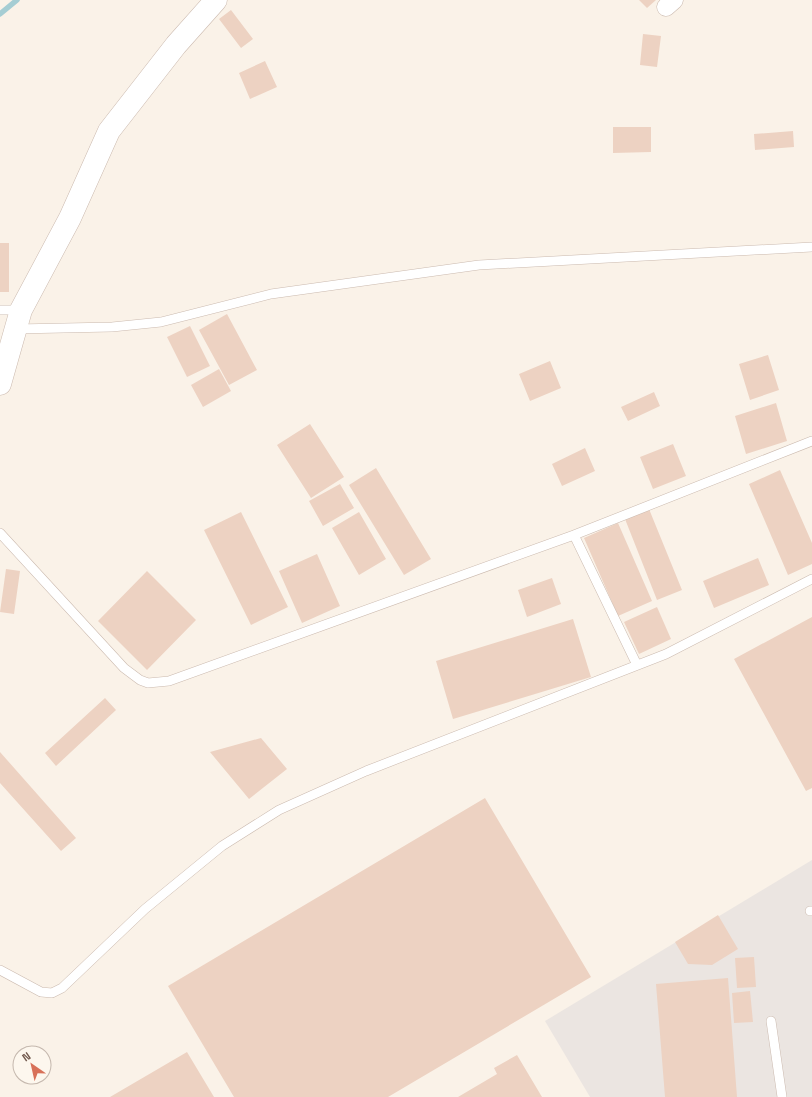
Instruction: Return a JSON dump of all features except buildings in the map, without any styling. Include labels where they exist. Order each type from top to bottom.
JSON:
[{"type":"street","points":[[0,384],[12,316],[70,218],[109,131],[176,45],[216,0]]},
{"type":"lane","points":[[12,316],[112,327],[161,322],[271,294],[479,264],[812,247]]},
{"type":"lane","points":[[0,533],[124,668],[140,680],[148,683],[169,681],[574,535],[812,441]]},
{"type":"lane","points":[[574,535],[637,665]]},
{"type":"lane","points":[[0,970],[41,992],[52,993],[62,988],[145,909],[216,851],[279,810],[366,771],[666,654],[812,579]]},
{"type":"lane","points":[[771,1021],[782,1097]]},
{"type":"shaded area","points":[[812,860],[812,1097],[590,1097],[545,1021]]},
{"type":"waterway","points":[[0,14],[17,0]]}]
